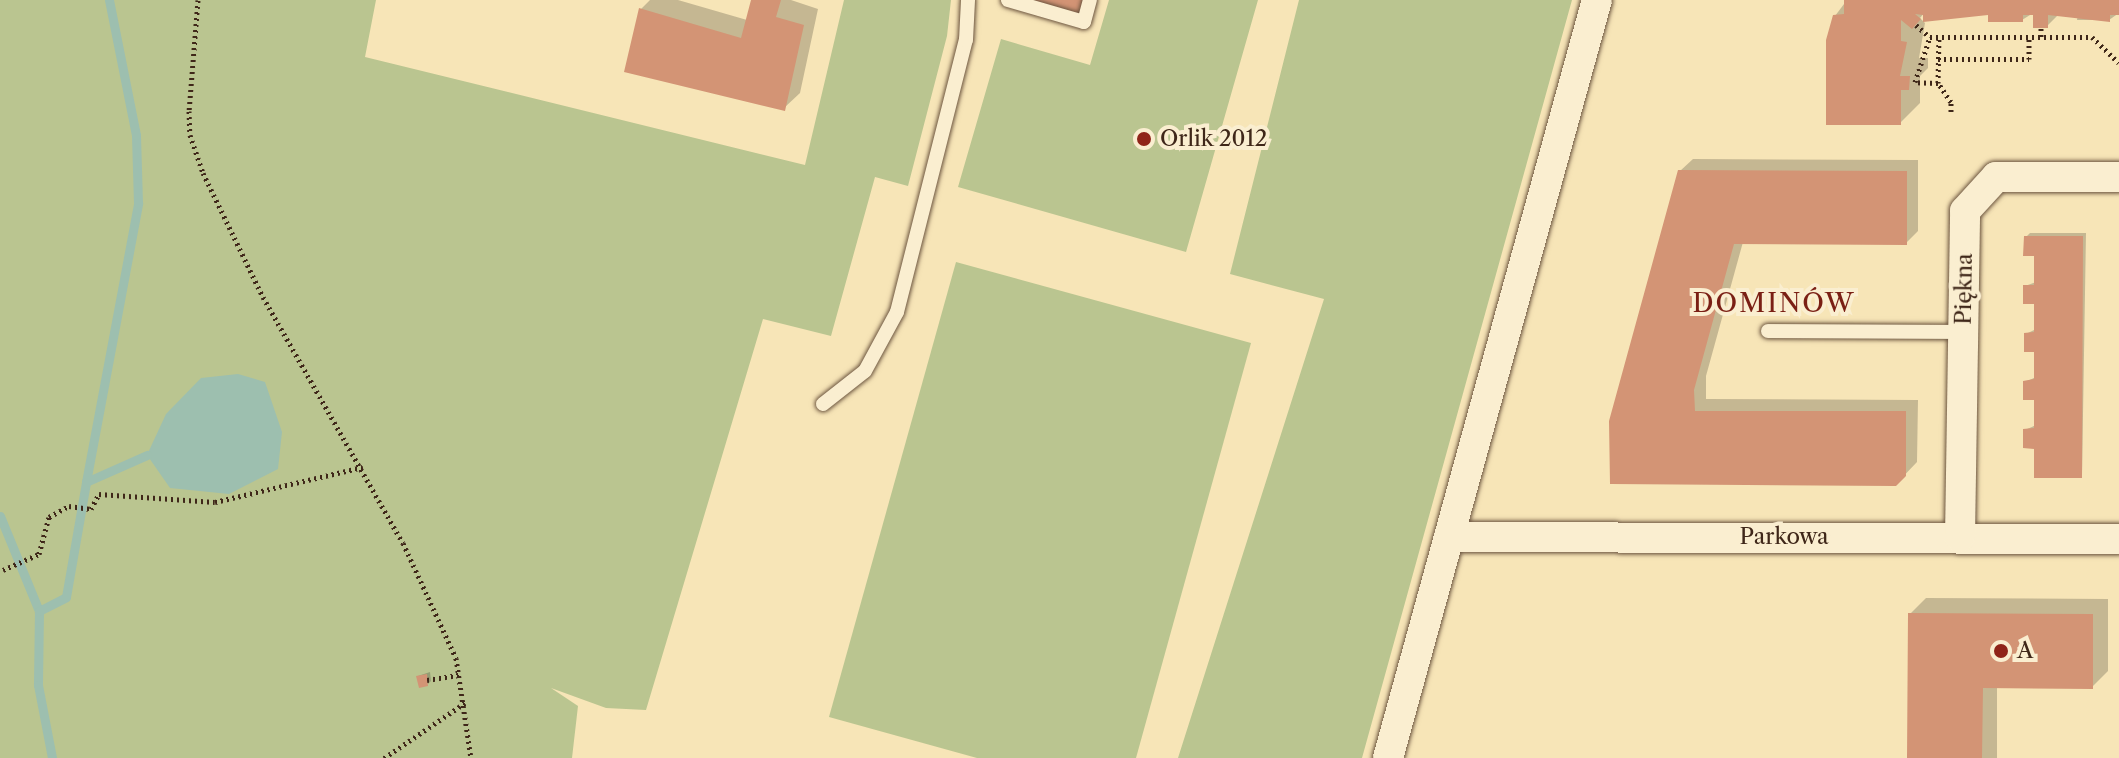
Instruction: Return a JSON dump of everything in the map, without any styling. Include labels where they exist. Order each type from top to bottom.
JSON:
[{"type":"street","points":[[1388,758],[1597,0]]},
{"type":"street","name":"Piękna","points":[[1960,537],[1965,211],[1996,177],[2119,177]]},
{"type":"street","name":"Parkowa","points":[[1449,537],[2119,539]]},
{"type":"lane","points":[[823,404],[865,371],[897,312],[966,40],[968,0]]},
{"type":"lane","points":[[1008,0],[1084,22],[1090,0]]},
{"type":"lane","points":[[1768,331],[1963,332]]},
{"type":"path","points":[[198,0],[189,111],[190,135],[203,173],[263,297],[364,467],[460,675],[471,758]]},
{"type":"path","points":[[1916,25],[1930,37],[2092,37],[2119,63]]},
{"type":"path","points":[[2041,28],[2041,37]]},
{"type":"path","points":[[1930,37],[1912,82],[1938,83]]},
{"type":"path","points":[[1939,37],[1938,83],[1951,102],[1951,112]]},
{"type":"path","points":[[1938,59],[2029,59],[2029,37]]},
{"type":"path","points":[[3,570],[39,554],[49,517],[69,506],[91,509],[99,494],[215,502],[364,467]]},
{"type":"path","points":[[427,680],[460,675]]},
{"type":"path","points":[[384,758],[389,748],[465,703]]},
{"type":"green space","points":[[0,0],[376,0],[365,57],[805,165],[844,0],[951,0],[947,36],[908,186],[875,177],[831,336],[763,319],[646,710],[606,708],[551,688],[578,706],[572,758],[0,758]]},
{"type":"green space","name":"Orlik 2012","points":[[1109,0],[1258,0],[1186,252],[958,187],[1001,39],[1090,65]]},
{"type":"green space","points":[[1299,0],[1572,0],[1362,758],[1178,758],[1324,299],[1230,274]]},
{"type":"green space","points":[[956,262],[1251,343],[1136,758],[977,758],[829,717]]},
{"type":"shaded area","points":[[238,374],[265,382],[282,432],[278,469],[229,494],[170,488],[147,455],[166,414],[201,378]]},
{"type":"building","points":[[751,0],[781,0],[776,17],[804,25],[785,111],[624,72],[639,8],[741,38]]},
{"type":"building","points":[[1032,0],[1084,0],[1080,15]]},
{"type":"building","points":[[1844,0],[2119,0],[2119,15],[2110,15],[2110,22],[2048,15],[2048,28],[2033,28],[2033,15],[2023,15],[2023,22],[1988,22],[1988,15],[1923,22],[1923,15],[1915,14],[1921,19],[1912,29],[1901,20],[1901,41],[1907,42],[1900,76],[1910,76],[1909,90],[1901,90],[1901,125],[1826,125],[1826,40],[1833,15],[1844,14]]},
{"type":"building","points":[[1678,170],[1907,171],[1907,245],[1734,244],[1694,390],[1695,411],[1906,411],[1906,476],[1896,486],[1610,484],[1609,421]]},
{"type":"building","points":[[2024,236],[2083,236],[2082,478],[2034,478],[2034,449],[2023,448],[2023,429],[2034,428],[2034,400],[2023,400],[2023,381],[2034,379],[2034,352],[2024,352],[2024,333],[2034,332],[2034,304],[2023,304],[2023,285],[2034,285],[2034,256],[2023,256]]},
{"type":"building","name":"A","points":[[1908,613],[2093,614],[2093,689],[1983,688],[1982,758],[1907,758]]},
{"type":"building","points":[[427,674],[428,686],[419,688],[416,676]]},
{"type":"waterway","points":[[86,482],[138,203],[136,135],[109,0]]},
{"type":"waterway","points":[[39,611],[66,597],[86,482],[147,455]]},
{"type":"waterway","points":[[0,516],[39,611],[38,685],[52,758]]},
{"type":"place","name":"Orlik 2012","points":[[1144,139]]},
{"type":"place","name":"A","points":[[2001,651]]},
{"type":"district","name":"DOMINÓW","points":[[1774,304]]}]
